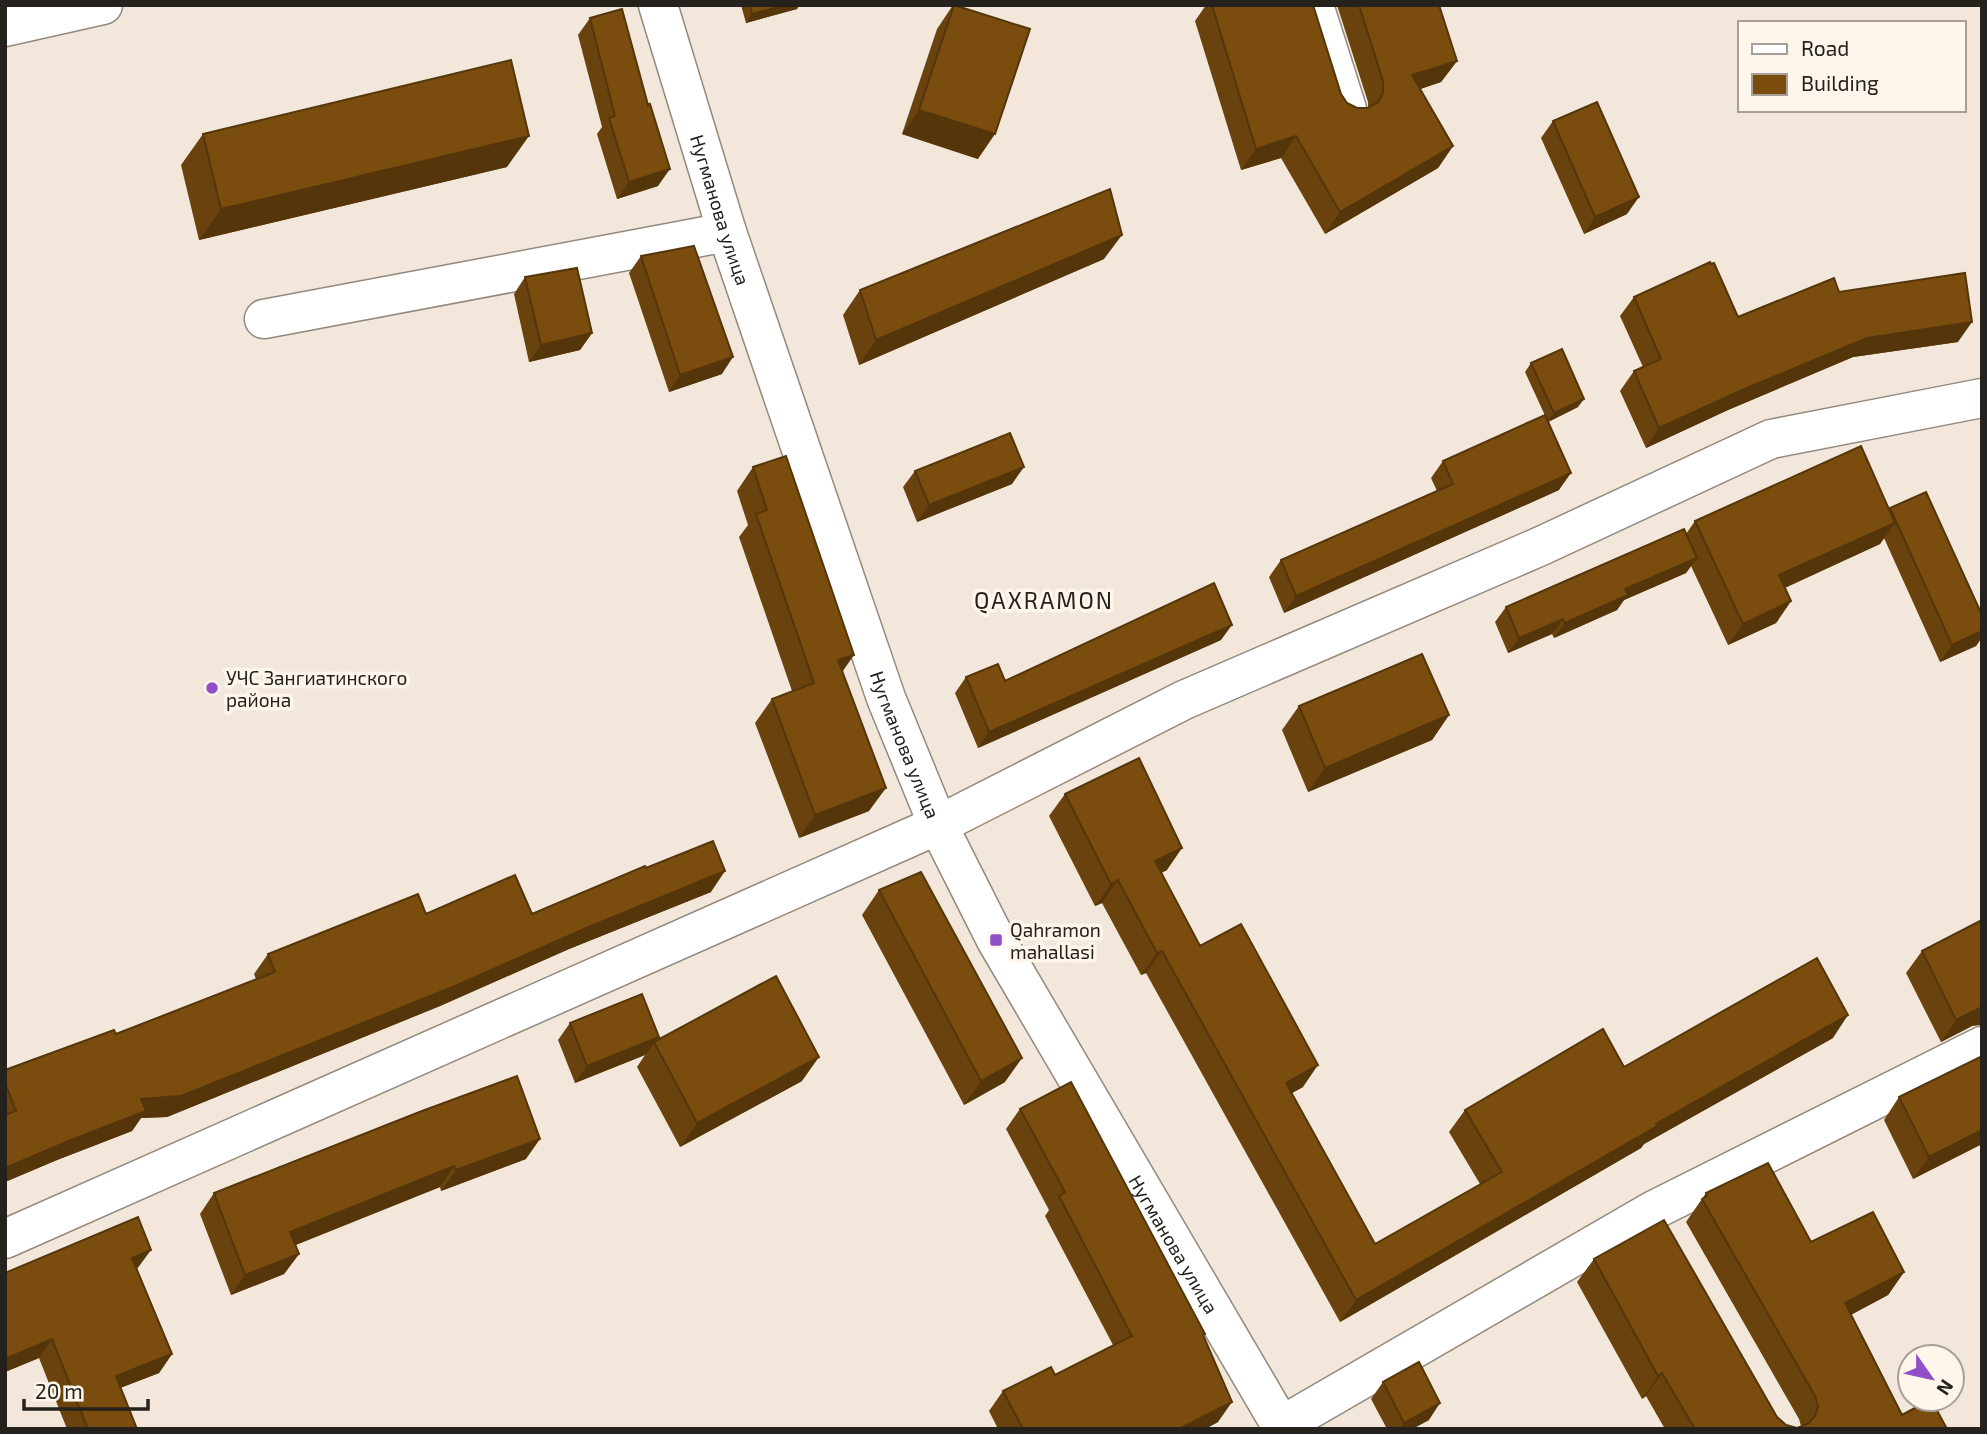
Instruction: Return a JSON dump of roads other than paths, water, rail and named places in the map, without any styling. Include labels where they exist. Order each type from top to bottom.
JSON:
[{"type":"street","points":[[5,27],[103,5]]},
{"type":"street","name":"Нугманова улица","points":[[658,5],[727,232],[886,698],[938,825],[996,940],[1282,1427]]},
{"type":"street","points":[[1314,5],[1347,110]]},
{"type":"street","points":[[264,319],[727,232]]},
{"type":"street","points":[[5,1239],[938,825],[1184,700],[1541,546],[1771,439],[1982,398]]},
{"type":"street","points":[[1282,1427],[1654,1210],[1982,1046]]},
{"type":"street","points":[[1654,1210],[1674,1244]]},
{"type":"place","name":"УЧС Зангиатинского района","points":[[212,688]]},
{"type":"place","name":"Qahramon mahallasi","points":[[996,940]]},
{"type":"district","name":"QAXRAMON","points":[[1044,600]]}]
